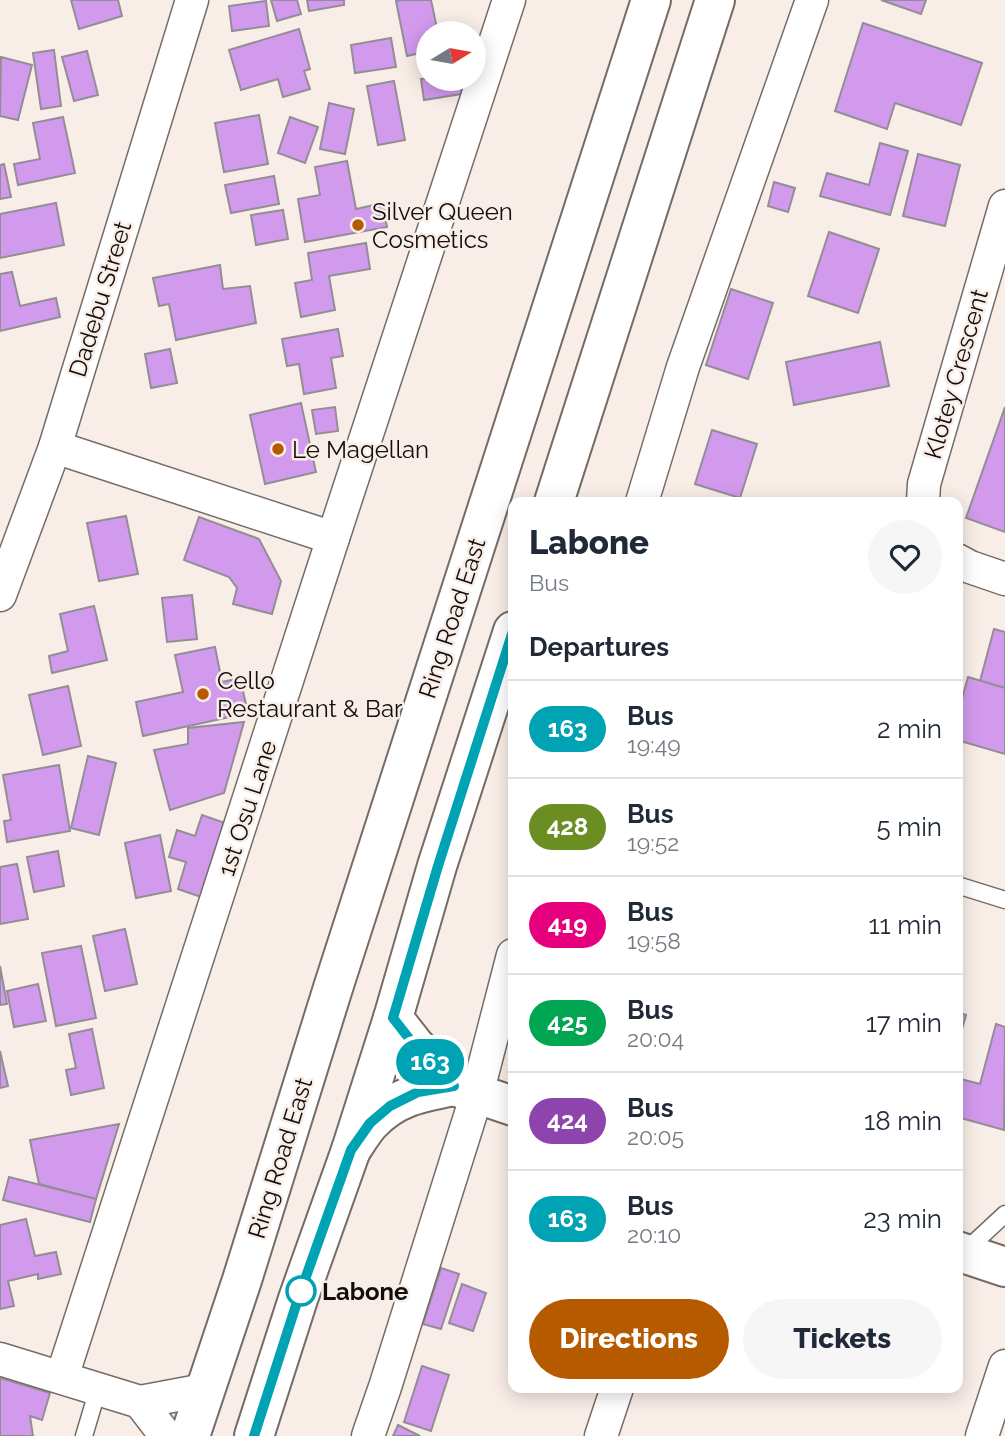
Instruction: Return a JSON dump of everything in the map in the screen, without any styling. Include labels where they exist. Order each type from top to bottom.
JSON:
[{"type":"main road","name":"Ring Road East","points":[[190,1436],[651,0]]},
{"type":"main road","points":[[556,497],[715,0]]},
{"type":"main road","points":[[254,1436],[298,1299],[351,1150],[508,647]]},
{"type":"main road","points":[[393,1018],[415,1046],[465,1090]]},
{"type":"main road","points":[[351,1150],[370,1123],[390,1106],[418,1092],[465,1090],[508,1104]]},
{"type":"main road","points":[[963,1253],[1005,1267]]},
{"type":"street","name":"Dadebu Street","points":[[0,595],[55,447],[192,0]]},
{"type":"street","name":"1st Osu Lane","points":[[62,1377],[509,0]]},
{"type":"street","points":[[644,497],[683,367],[812,0]]},
{"type":"street","name":"Klotey Crescent","points":[[923,497],[924,484],[1003,219]]},
{"type":"street","points":[[55,447],[333,538]]},
{"type":"street","points":[[963,563],[1005,579]]},
{"type":"street","points":[[368,1436],[385,1387],[465,1090],[508,970]]},
{"type":"street","points":[[0,1359],[140,1402],[204,1390]]},
{"type":"street","points":[[982,1436],[1005,1366]]},
{"type":"street","points":[[601,1436],[615,1393]]},
{"type":"street","points":[[140,1402],[166,1436]]},
{"type":"lane","points":[[963,887],[1005,900]]},
{"type":"lane","points":[[963,1249],[1005,1214]]},
{"type":"lane","points":[[84,1436],[98,1389]]},
{"type":"building","points":[[71,0],[118,0],[122,16],[79,29]]},
{"type":"building","points":[[271,0],[297,0],[301,14],[277,21]]},
{"type":"building","points":[[307,0],[344,0],[344,5],[309,11]]},
{"type":"building","points":[[431,0],[435,21],[416,21],[416,54],[407,56],[396,1]]},
{"type":"building","points":[[881,0],[926,0],[921,14]]},
{"type":"building","points":[[266,1],[269,26],[232,31],[229,6]]},
{"type":"building","points":[[863,23],[982,63],[961,125],[895,103],[887,129],[835,111]]},
{"type":"building","points":[[299,29],[310,69],[304,71],[310,89],[283,97],[278,79],[241,90],[229,50]]},
{"type":"building","points":[[391,38],[396,67],[355,73],[351,45]]},
{"type":"building","points":[[54,50],[61,106],[41,109],[33,53]]},
{"type":"building","points":[[87,51],[98,95],[74,101],[62,57]]},
{"type":"building","points":[[1,57],[32,65],[18,120],[0,116]]},
{"type":"building","points":[[394,81],[405,140],[378,145],[367,86]]},
{"type":"building","points":[[423,91],[462,91],[462,94],[424,100]]},
{"type":"building","points":[[329,103],[354,109],[345,154],[320,149]]},
{"type":"building","points":[[259,115],[268,164],[224,172],[215,123]]},
{"type":"building","points":[[63,117],[75,173],[18,185],[14,164],[40,159],[33,123]]},
{"type":"building","points":[[290,117],[318,127],[305,163],[278,153]]},
{"type":"building","points":[[880,143],[908,151],[890,215],[820,196],[827,173],[869,185]]},
{"type":"building","points":[[918,154],[960,165],[945,226],[903,216]]},
{"type":"building","points":[[347,161],[356,209],[383,203],[387,227],[305,242],[298,199],[320,195],[315,167]]},
{"type":"building","points":[[4,164],[11,197],[0,199],[0,165]]},
{"type":"building","points":[[274,176],[279,204],[231,213],[225,185]]},
{"type":"building","points":[[774,182],[795,188],[788,212],[768,206]]},
{"type":"building","points":[[56,203],[64,245],[0,258],[0,214]]},
{"type":"building","points":[[283,210],[288,239],[256,245],[251,215]]},
{"type":"building","points":[[829,232],[879,249],[858,313],[808,296]]},
{"type":"building","points":[[366,243],[370,269],[329,276],[335,310],[301,317],[295,283],[312,280],[308,253]]},
{"type":"building","points":[[220,265],[223,289],[250,286],[256,323],[176,340],[169,304],[159,306],[153,278]]},
{"type":"building","points":[[12,272],[20,306],[56,298],[60,317],[0,331],[0,274]]},
{"type":"building","points":[[731,289],[773,303],[748,379],[706,365]]},
{"type":"building","points":[[338,329],[343,356],[331,358],[336,388],[304,394],[299,364],[287,366],[282,339]]},
{"type":"building","points":[[880,342],[889,386],[794,405],[786,362]]},
{"type":"building","points":[[170,349],[177,383],[151,388],[145,354]]},
{"type":"building","points":[[301,403],[316,472],[265,484],[250,415]]},
{"type":"building","points":[[335,407],[338,431],[316,434],[312,410]]},
{"type":"building","points":[[1005,407],[1005,532],[966,518]]},
{"type":"building","points":[[712,430],[757,444],[740,497],[695,484]]},
{"type":"building","points":[[126,516],[138,574],[99,581],[87,523]]},
{"type":"building","points":[[199,517],[259,539],[281,581],[272,614],[233,604],[237,588],[229,577],[184,560]]},
{"type":"building","points":[[192,595],[197,639],[167,642],[162,598]]},
{"type":"building","points":[[94,606],[107,660],[52,673],[49,656],[68,651],[60,614]]},
{"type":"building","points":[[994,629],[1005,632],[1005,688],[980,681]]},
{"type":"building","points":[[215,647],[222,682],[240,678],[248,713],[143,736],[136,702],[183,692],[175,655]]},
{"type":"building","points":[[968,677],[1005,688],[1005,754],[963,742],[963,695]]},
{"type":"building","points":[[68,686],[81,746],[43,755],[29,695]]},
{"type":"building","points":[[244,722],[224,793],[170,810],[154,750],[188,744],[188,728]]},
{"type":"building","points":[[88,756],[116,763],[99,835],[71,828]]},
{"type":"building","points":[[59,765],[70,831],[7,842],[4,821],[11,820],[3,775]]},
{"type":"building","points":[[202,815],[228,824],[204,898],[178,889],[186,862],[169,857],[177,830],[195,836]]},
{"type":"building","points":[[160,835],[171,891],[136,898],[125,843]]},
{"type":"building","points":[[58,851],[64,886],[34,892],[27,857]]},
{"type":"building","points":[[17,864],[28,919],[0,924],[0,867]]},
{"type":"building","points":[[125,929],[137,984],[105,991],[93,936]]},
{"type":"building","points":[[81,946],[96,1018],[56,1026],[42,953]]},
{"type":"building","points":[[0,966],[7,1004],[0,1005]]},
{"type":"building","points":[[38,984],[46,1021],[14,1027],[7,991]]},
{"type":"building","points":[[996,1024],[1005,1027],[1004,1130],[963,1119],[963,1080],[980,1084]]},
{"type":"building","points":[[92,1029],[104,1088],[71,1095],[66,1070],[76,1068],[69,1034]]},
{"type":"building","points":[[0,1051],[8,1086],[0,1088]]},
{"type":"building","points":[[119,1124],[96,1199],[39,1184],[30,1140]]},
{"type":"building","points":[[9,1177],[96,1199],[90,1222],[3,1200]]},
{"type":"building","points":[[26,1219],[35,1256],[56,1252],[61,1274],[38,1279],[38,1274],[8,1281],[14,1306],[0,1309],[0,1225]]},
{"type":"building","points":[[441,1268],[459,1274],[441,1329],[423,1324]]},
{"type":"building","points":[[462,1284],[486,1293],[473,1331],[449,1323]]},
{"type":"building","points":[[422,1366],[449,1375],[431,1431],[404,1422]]},
{"type":"building","points":[[0,1378],[50,1393],[42,1420],[30,1416],[33,1436],[0,1436]]},
{"type":"building","points":[[398,1425],[420,1436],[393,1436]]},
{"type":"bus line","name":"163","points":[[254,1436],[298,1299],[351,1150],[370,1123],[390,1106],[418,1092],[454,1086],[415,1046],[393,1018],[508,647]]},
{"type":"place","name":"Silver Queen Cosmetics","points":[[358,225]]},
{"type":"place","name":"Le Magellan","points":[[278,449]]},
{"type":"place","name":"Cello Restaurant & Bar","points":[[203,694]]},
{"type":"place","name":"Labone","points":[[301,1291]]}]
